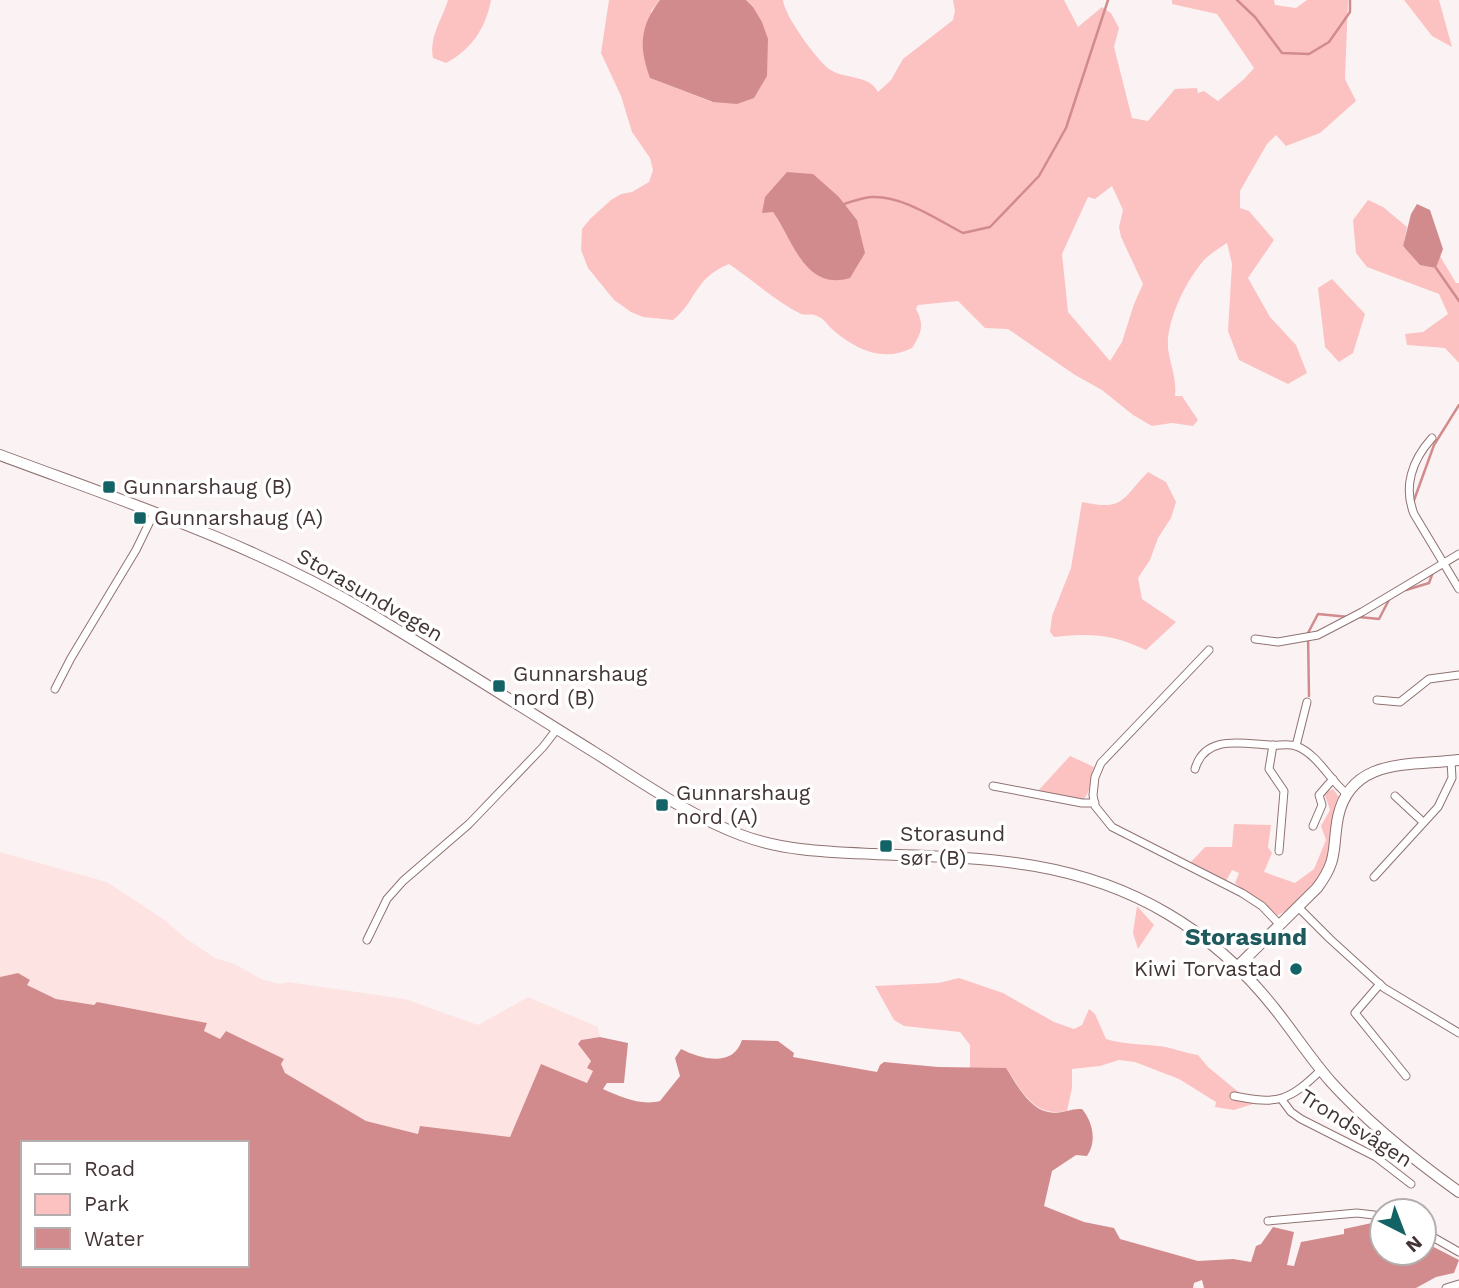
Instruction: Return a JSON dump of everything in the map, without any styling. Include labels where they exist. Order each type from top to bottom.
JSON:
[{"type":"main road","name":"Storasundvegen","points":[[0,455],[264,558],[342,598],[685,808],[746,837],[797,848],[1032,864],[1113,887],[1154,906],[1200,935],[1237,967],[1275,1008],[1321,1070],[1378,1128],[1459,1192]]},
{"type":"main road","points":[[1237,967],[1317,888],[1331,865],[1338,817],[1347,794],[1364,777],[1380,769],[1402,765],[1455,761]]},
{"type":"street","points":[[1432,438],[1410,474],[1408,492],[1414,514],[1459,589]]},
{"type":"street","points":[[55,689],[136,550],[154,513]]},
{"type":"street","points":[[1255,639],[1279,642],[1318,635],[1459,554]]},
{"type":"street","points":[[1209,650],[1101,763],[1092,787],[1095,803],[1112,827],[1122,834],[1242,893],[1262,906],[1280,925]]},
{"type":"street","points":[[1377,700],[1401,702],[1429,679],[1459,675]]},
{"type":"street","points":[[1296,746],[1307,702]]},
{"type":"street","points":[[367,940],[387,899],[469,824],[557,729]]},
{"type":"street","points":[[1195,769],[1197,762],[1216,745],[1231,742],[1296,746],[1314,760],[1347,794]]},
{"type":"street","points":[[1273,745],[1269,769],[1284,791],[1279,851]]},
{"type":"street","points":[[1374,877],[1438,807],[1447,792],[1455,761]]},
{"type":"street","points":[[1313,826],[1322,805],[1319,795],[1333,779]]},
{"type":"street","points":[[993,786],[1082,803],[1095,803]]},
{"type":"street","points":[[1395,796],[1423,822]]},
{"type":"street","points":[[1298,907],[1380,984],[1459,1033]]},
{"type":"street","points":[[1380,984],[1355,1013],[1406,1076]]},
{"type":"street","name":"Trondsvågen","points":[[1234,1096],[1282,1100],[1303,1087],[1321,1070]]},
{"type":"street","name":"Trondsvågen","points":[[1282,1100],[1291,1112],[1301,1119],[1376,1157],[1411,1184]]},
{"type":"street","points":[[1268,1221],[1368,1214]]},
{"type":"street","points":[[1438,1240],[1459,1252]]},
{"type":"street","points":[[1446,1288],[1459,1284]]},
{"type":"shaded area","points":[[0,852],[107,882],[215,958],[235,964],[261,979],[280,984],[288,982],[405,999],[478,1025],[528,997],[598,1027],[600,1037],[581,1040],[581,1046],[592,1062],[587,1069],[593,1071],[588,1083],[541,1064],[510,1137],[420,1126],[418,1134],[366,1121],[285,1073],[281,1064],[284,1060],[226,1031],[220,1039],[204,1031],[207,1024],[56,999],[27,985],[18,973],[0,977]]},
{"type":"green space","points":[[448,0],[491,0],[476,37],[463,52],[446,63],[433,58],[432,50],[434,35]]},
{"type":"green space","points":[[609,0],[660,0],[651,11],[650,78],[712,102],[753,7],[746,0],[783,0],[795,26],[823,64],[835,72],[869,82],[878,92],[891,80],[903,59],[953,20],[953,0],[1064,0],[1078,27],[1102,7],[1111,13],[1119,28],[1114,47],[1132,118],[1148,121],[1175,89],[1197,88],[1198,93],[1204,91],[1218,101],[1254,68],[1217,14],[1172,4],[1172,0],[1274,0],[1275,5],[1296,8],[1307,0],[1348,0],[1345,79],[1356,101],[1320,133],[1286,146],[1276,135],[1267,144],[1240,191],[1240,208],[1249,211],[1274,240],[1248,278],[1270,317],[1296,345],[1307,373],[1288,384],[1239,360],[1228,331],[1232,264],[1227,243],[1198,267],[1179,300],[1170,325],[1168,348],[1175,396],[1182,396],[1198,420],[1193,426],[1172,423],[1152,426],[1008,329],[985,328],[958,301],[918,305],[916,309],[920,320],[920,334],[912,348],[891,354],[870,352],[851,343],[820,317],[801,314],[791,309],[729,264],[702,283],[673,320],[643,317],[631,312],[614,300],[588,268],[581,250],[582,229],[590,219],[611,200],[649,182],[653,170],[650,158],[632,132],[621,96],[601,53]],"holes":[[[1112,186],[1123,210],[1119,227],[1121,237],[1143,284],[1122,342],[1110,361],[1068,312],[1062,254],[1088,197],[1095,199]],[[839,197],[857,220],[799,255],[773,212]]]},
{"type":"green space","points":[[1404,0],[1439,0],[1452,47],[1432,36]]},
{"type":"green space","points":[[1368,200],[1383,207],[1407,227],[1403,247],[1436,268],[1440,256],[1456,283],[1459,283],[1459,363],[1445,348],[1407,345],[1405,334],[1423,332],[1448,314],[1439,294],[1367,267],[1356,253],[1353,220]]},
{"type":"green space","points":[[1332,279],[1365,314],[1353,353],[1339,362],[1325,347],[1318,288]]},
{"type":"green space","points":[[1148,472],[1166,482],[1176,502],[1150,560],[1138,578],[1142,599],[1176,622],[1146,650],[1101,636],[1054,637],[1050,632],[1052,616],[1071,568],[1082,502],[1106,505],[1121,501]]},
{"type":"green space","points":[[1070,756],[1094,767],[1085,798],[1081,801],[1037,792]]},
{"type":"green space","points":[[1333,789],[1339,797],[1324,872],[1286,911],[1276,916],[1235,883],[1239,873],[1232,870],[1226,881],[1189,864],[1205,847],[1232,847],[1234,824],[1271,825],[1268,847],[1272,853],[1264,872],[1295,883],[1314,869],[1326,840],[1321,826],[1330,810],[1324,793]]},
{"type":"green space","points":[[1137,906],[1154,925],[1138,949],[1133,933]]},
{"type":"green space","points":[[959,978],[1003,993],[1054,1022],[1074,1029],[1082,1025],[1089,1009],[1095,1014],[1106,1039],[1198,1055],[1208,1067],[1253,1104],[1234,1110],[1215,1107],[1216,1102],[1179,1079],[1135,1062],[1119,1060],[1100,1066],[1072,1069],[1072,1088],[1067,1111],[1056,1112],[1037,1107],[1006,1068],[970,1068],[970,1045],[960,1032],[904,1026],[894,1020],[875,986],[938,983]]},
{"type":"water","points":[[660,0],[746,0],[753,7],[768,39],[767,76],[754,98],[737,104],[713,102],[650,78],[644,57],[643,38],[648,19]]},
{"type":"water","points":[[787,172],[813,174],[839,197],[857,220],[865,253],[850,278],[835,280],[811,271],[773,212],[762,213],[765,197]]},
{"type":"water","points":[[1417,204],[1430,210],[1443,249],[1436,268],[1420,265],[1403,246],[1411,214]]},
{"type":"water","points":[[18,973],[30,980],[27,985],[56,999],[94,1005],[97,1002],[207,1023],[204,1031],[220,1039],[226,1031],[284,1059],[281,1064],[285,1073],[366,1121],[418,1134],[420,1126],[510,1137],[541,1064],[587,1083],[593,1071],[587,1068],[591,1061],[578,1044],[581,1040],[600,1037],[628,1043],[624,1083],[607,1083],[603,1089],[631,1100],[645,1102],[660,1101],[680,1076],[675,1058],[681,1049],[707,1058],[724,1058],[738,1049],[742,1040],[778,1041],[794,1053],[793,1057],[877,1072],[884,1062],[938,1067],[1006,1068],[1034,1106],[1052,1113],[1082,1109],[1091,1126],[1093,1138],[1087,1156],[1076,1155],[1052,1171],[1044,1206],[1084,1222],[1114,1228],[1120,1239],[1198,1261],[1233,1259],[1251,1262],[1256,1246],[1261,1244],[1273,1227],[1294,1232],[1287,1265],[1294,1266],[1301,1242],[1344,1234],[1344,1229],[1368,1224],[1368,1267],[1438,1267],[1438,1249],[1459,1260],[1454,1273],[1436,1277],[1416,1288],[1204,1288],[1202,1280],[1194,1283],[1193,1288],[0,1288],[0,977]]},
{"type":"waterway","points":[[844,204],[868,197],[883,197],[907,204],[963,233],[990,227],[1039,176],[1066,128],[1108,0]]},
{"type":"waterway","points":[[1237,0],[1255,17],[1282,53],[1309,54],[1329,42],[1350,12],[1350,0]]},
{"type":"waterway","points":[[1436,268],[1459,301]]},
{"type":"waterway","points":[[1413,503],[1434,445],[1459,405]]},
{"type":"waterway","points":[[1406,590],[1429,583],[1433,572]]},
{"type":"waterway","points":[[1359,617],[1379,619],[1391,596]]},
{"type":"waterway","points":[[1309,696],[1308,633],[1318,614],[1349,617]]},
{"type":"place","name":"Gunnarshaug (B)","points":[[109,487]]},
{"type":"place","name":"Gunnarshaug (A)","points":[[140,518]]},
{"type":"place","name":"Gunnarshaug nord (B)","points":[[499,686]]},
{"type":"place","name":"Gunnarshaug nord (A)","points":[[662,805]]},
{"type":"place","name":"Storasund sør (B)","points":[[886,846]]},
{"type":"place","name":"Kiwi Torvastad","points":[[1296,969]]},
{"type":"district","name":"Storasund","points":[[1246,937]]}]
